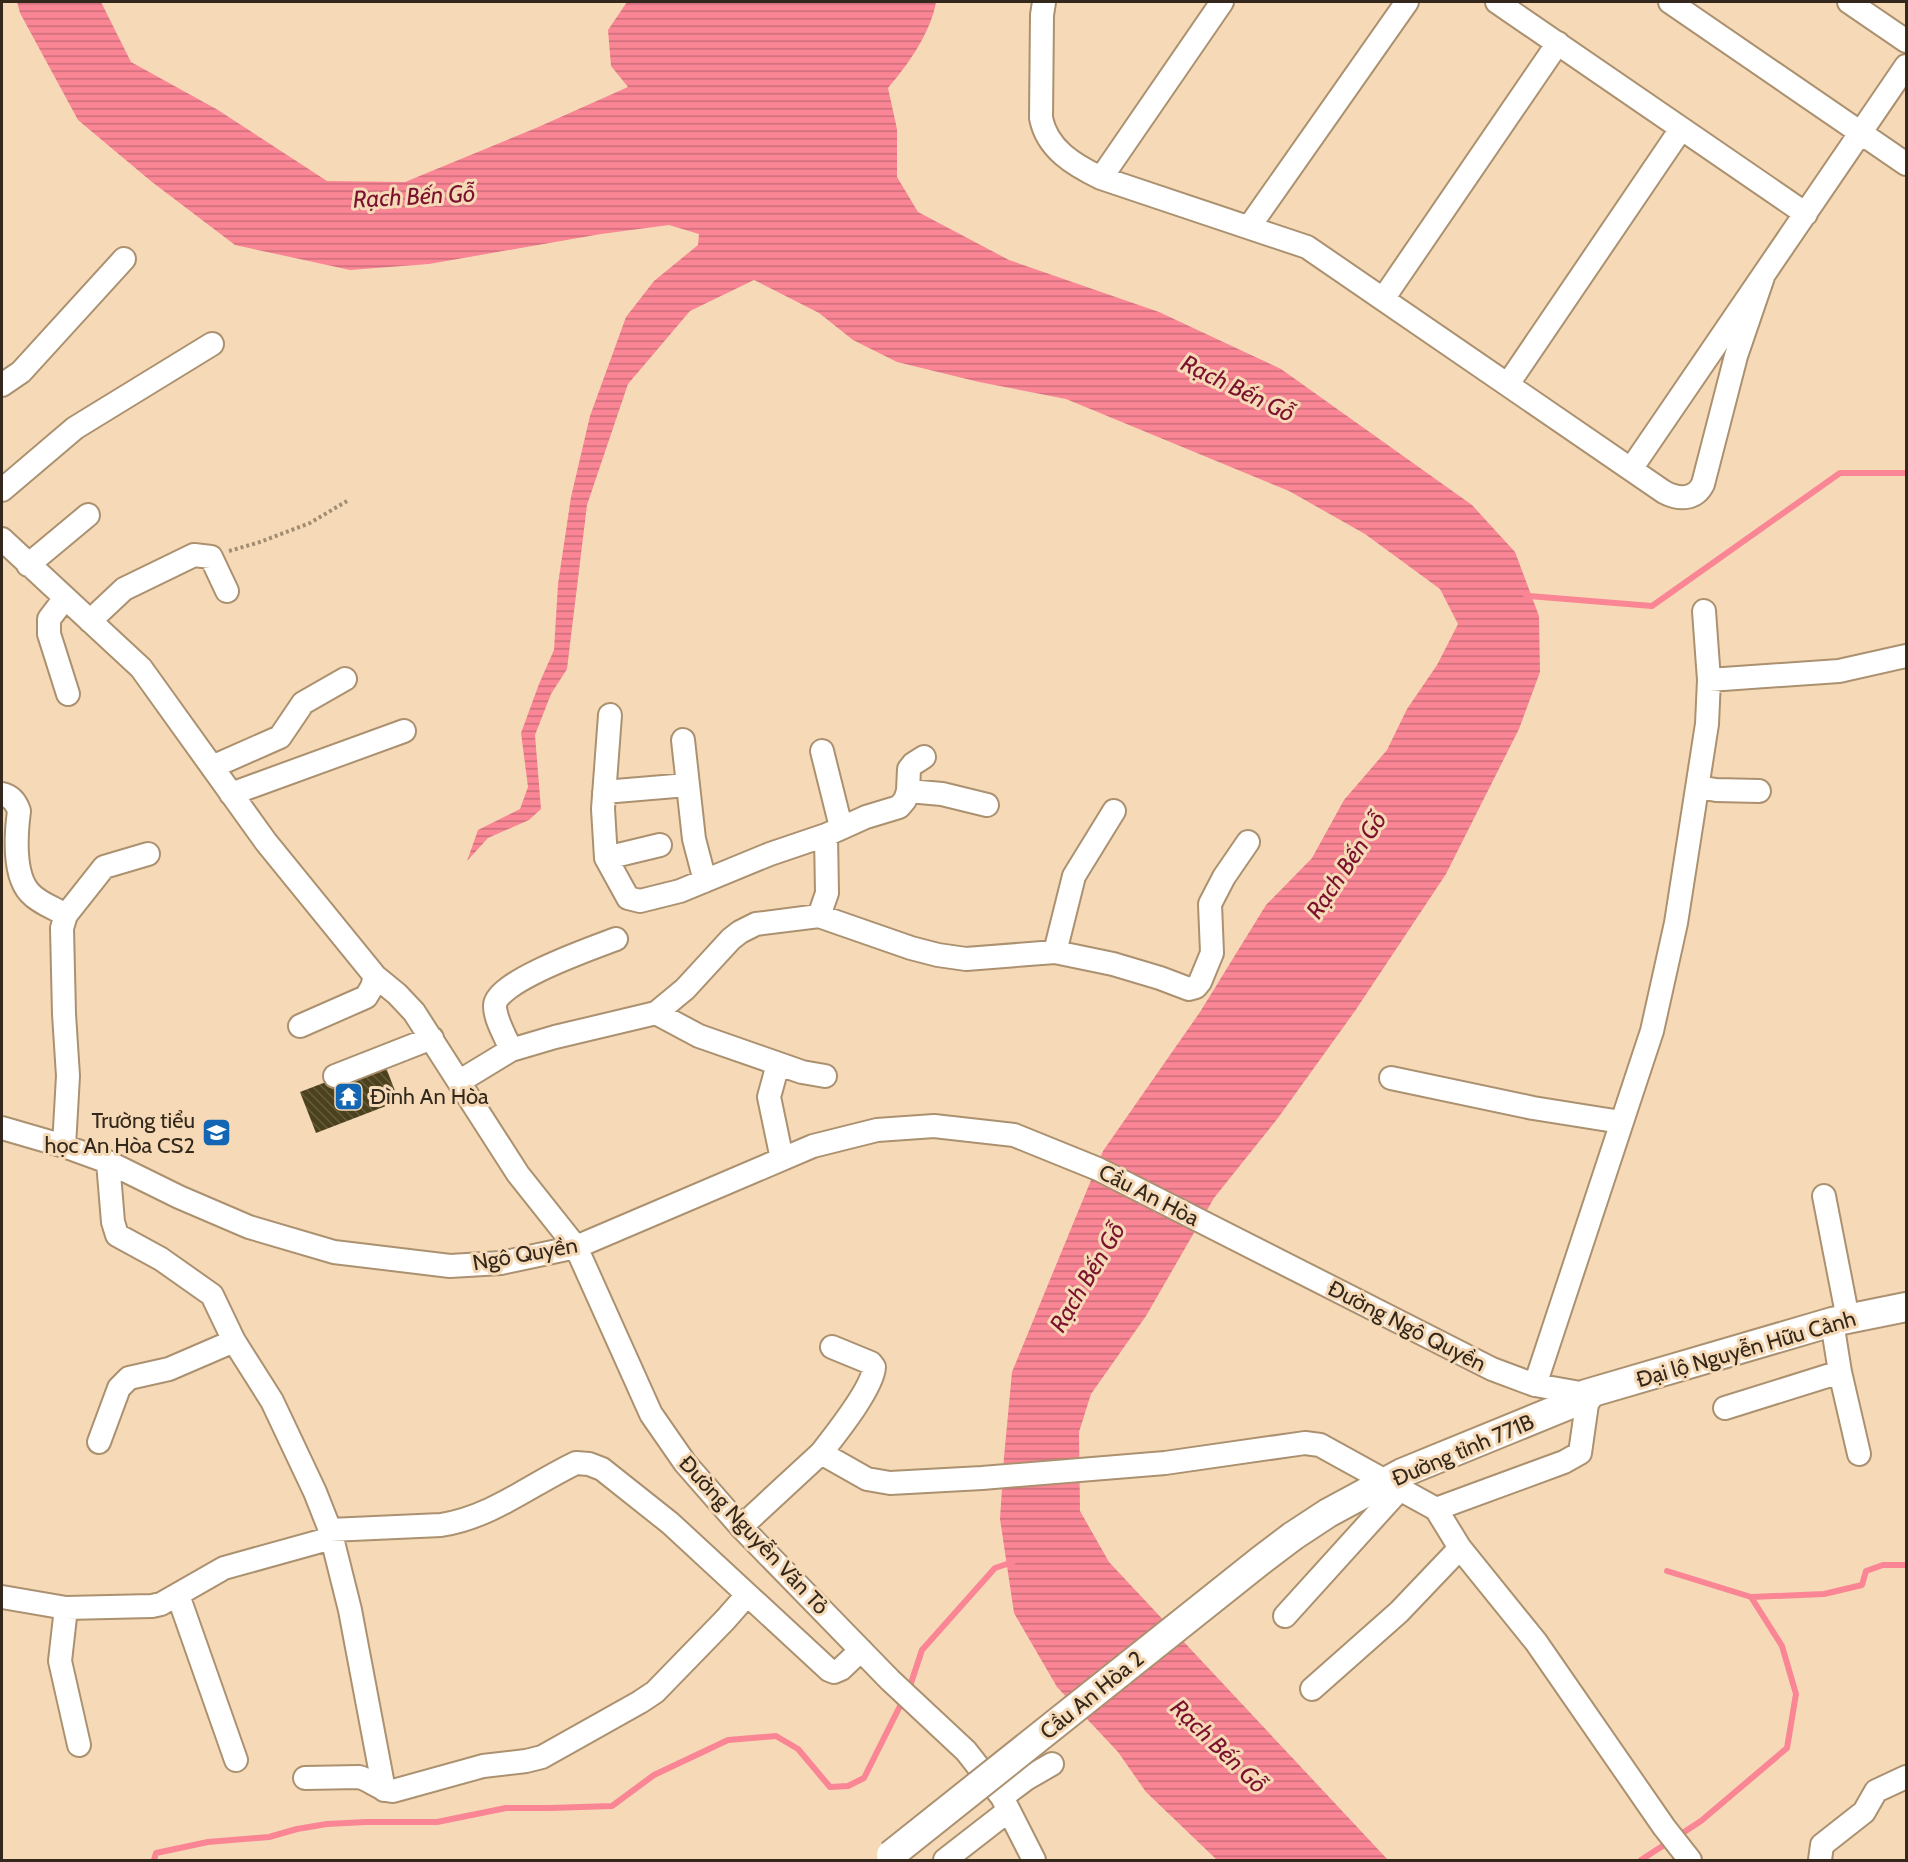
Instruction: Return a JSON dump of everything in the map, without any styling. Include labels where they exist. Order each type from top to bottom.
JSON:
[{"type":"main road","name":"Đại lộ Nguyễn Hữu Cảnh","points":[[1587,1396],[1840,1321],[1906,1306]]},
{"type":"main road","name":"Đường tỉnh 771B","points":[[1293,1536],[1328,1513],[1393,1485],[1443,1456],[1497,1436],[1587,1396]]},
{"type":"main road","name":"Cầu An Hòa 2","points":[[888,1858],[1293,1536]]},
{"type":"street","points":[[1044,2],[1040,97],[1042,125],[1050,141],[1063,154],[1080,167],[1101,178],[1307,247],[1664,492],[1678,498],[1693,495],[1700,488],[1704,479],[1736,356],[1763,276]]},
{"type":"street","points":[[1101,178],[1222,2]]},
{"type":"street","points":[[1250,227],[1407,2]]},
{"type":"street","points":[[1497,2],[1806,214]]},
{"type":"street","points":[[1670,2],[1906,164]]},
{"type":"street","points":[[1849,2],[1906,41]]},
{"type":"street","points":[[1383,299],[1558,44]]},
{"type":"street","points":[[1631,469],[1906,66]]},
{"type":"street","points":[[1508,384],[1681,129]]},
{"type":"street","points":[[2,385],[21,372],[124,259]]},
{"type":"street","points":[[2,490],[75,428],[212,344]]},
{"type":"street","points":[[28,565],[88,515]]},
{"type":"street","name":"Đường Nguyễn Văn Tỏ","points":[[2,539],[141,668],[266,842],[375,976],[414,1011],[518,1174],[576,1247],[651,1413],[685,1463],[741,1527],[890,1680],[966,1751],[1005,1804]]},
{"type":"street","points":[[90,621],[124,589],[194,555],[211,557],[227,591]]},
{"type":"street","points":[[65,598],[48,619],[49,634],[68,694]]},
{"type":"street","points":[[1535,1385],[1653,1031],[1676,923],[1707,724],[1709,680],[1704,611]]},
{"type":"street","points":[[1709,680],[1839,671],[1906,656]]},
{"type":"street","points":[[212,767],[280,737],[303,703],[345,679]]},
{"type":"street","points":[[610,715],[603,808],[606,858],[628,898],[640,901],[680,891],[770,854],[899,807],[909,791],[909,769],[924,757]]},
{"type":"street","points":[[231,794],[404,731]]},
{"type":"street","points":[[683,740],[694,839],[705,881]]},
{"type":"street","points":[[819,916],[827,892],[834,831],[822,751]]},
{"type":"street","points":[[604,792],[687,785]]},
{"type":"street","points":[[1698,787],[1716,790],[1759,790]]},
{"type":"street","points":[[909,791],[942,794],[987,805]]},
{"type":"street","points":[[2,794],[17,804],[19,812],[17,861],[25,885],[29,892],[43,903],[66,915]]},
{"type":"street","points":[[1055,952],[1074,876],[1114,810]]},
{"type":"street","points":[[460,1081],[511,1050],[656,1013],[685,989],[717,953],[740,932],[756,924],[819,916],[911,948],[957,958],[1055,952],[1113,964],[1189,989],[1196,987],[1212,952],[1210,904],[1224,877],[1248,842]]},
{"type":"street","points":[[606,858],[660,845]]},
{"type":"street","points":[[64,1146],[68,1076],[62,928],[66,915],[104,867],[148,854]]},
{"type":"street","points":[[511,1050],[495,1005],[497,997],[552,962],[616,939]]},
{"type":"street","points":[[300,1026],[366,997],[375,976]]},
{"type":"street","points":[[656,1013],[699,1036],[802,1072],[825,1076]]},
{"type":"street","points":[[335,1076],[432,1038]]},
{"type":"street","points":[[778,1064],[769,1097],[782,1159]]},
{"type":"street","points":[[1391,1078],[1533,1108],[1622,1122]]},
{"type":"street","name":"Ngô Quyền","points":[[2,1128],[108,1162],[179,1197],[249,1227],[334,1252],[450,1266],[501,1263],[576,1247],[813,1146],[877,1130],[934,1126],[1014,1134]]},
{"type":"street","name":"Cầu An Hòa","points":[[1014,1134],[1098,1168],[1281,1262]]},
{"type":"street","points":[[108,1162],[113,1222],[117,1235],[161,1259],[212,1295],[234,1341],[272,1401],[315,1492],[331,1534],[350,1610],[384,1790]]},
{"type":"street","points":[[1824,1196],[1840,1321],[1840,1372],[1859,1454]]},
{"type":"street","name":"Đường Ngô Quyền","points":[[1281,1262],[1492,1369],[1535,1385]]},
{"type":"street","points":[[99,1442],[118,1388],[129,1378],[169,1369],[234,1341]]},
{"type":"street","points":[[741,1527],[821,1454],[874,1374],[874,1367],[871,1363],[832,1347]]},
{"type":"street","points":[[1725,1408],[1840,1372]]},
{"type":"street","name":"Đường tỉnh 771B","points":[[1535,1385],[1587,1396]]},
{"type":"street","points":[[1436,1509],[1564,1462],[1580,1453],[1587,1396]]},
{"type":"street","points":[[821,1454],[867,1479],[890,1483],[1099,1469],[1165,1463],[1305,1443],[1320,1445],[1436,1509],[1460,1548],[1536,1642],[1687,1857]]},
{"type":"street","points":[[2,1597],[66,1608],[161,1604],[224,1568],[331,1534],[441,1526],[482,1515],[576,1463],[589,1464],[602,1469],[670,1523],[829,1670],[834,1672],[841,1669],[861,1650]]},
{"type":"street","points":[[1285,1616],[1393,1485]]},
{"type":"street","points":[[1312,1689],[1399,1612],[1460,1548]]},
{"type":"street","points":[[178,1595],[236,1760]]},
{"type":"street","points":[[305,1778],[359,1777],[384,1790],[393,1791],[483,1766],[542,1757],[655,1692],[747,1595]]},
{"type":"street","points":[[66,1608],[60,1661],[79,1745]]},
{"type":"street","points":[[945,1860],[1005,1804],[1026,1779],[1052,1764]]},
{"type":"street","points":[[1820,1860],[1822,1845],[1864,1812],[1876,1791],[1906,1777]]},
{"type":"street","points":[[1005,1804],[1034,1860]]},
{"type":"path","points":[[211,557],[310,523],[347,501]]},
{"type":"water","name":"Rạch Bến Gỗ","points":[[17,2],[101,2],[131,62],[218,110],[327,181],[405,182],[628,87],[611,66],[608,30],[627,2],[936,2],[929,25],[918,48],[888,88],[897,129],[897,177],[918,212],[1009,260],[1159,312],[1281,369],[1472,505],[1515,552],[1539,616],[1540,672],[1519,729],[1446,874],[1355,1011],[1278,1118],[1214,1198],[1146,1316],[1091,1394],[1079,1432],[1080,1511],[1109,1562],[1388,1860],[1217,1860],[1146,1792],[1118,1752],[1057,1687],[1014,1613],[1000,1519],[1012,1372],[1103,1151],[1200,1012],[1266,905],[1312,858],[1344,800],[1387,750],[1407,709],[1437,665],[1458,624],[1440,589],[1365,534],[1289,491],[1066,399],[979,382],[897,362],[853,340],[819,313],[754,280],[690,311],[628,384],[587,505],[567,669],[551,694],[535,735],[541,809],[529,820],[488,838],[467,861],[478,830],[520,809],[528,787],[521,733],[554,650],[558,584],[571,497],[590,416],[626,317],[654,281],[698,245],[699,234],[669,225],[601,234],[429,264],[350,270],[235,245],[152,182],[78,120],[20,13]]},
{"type":"building","name":"Đình An Hòa","points":[[383,1060],[399,1101],[316,1133],[300,1092]]},
{"type":"waterway","points":[[1525,594],[1652,606],[1840,473],[1906,473]]},
{"type":"waterway","points":[[909,1689],[922,1650],[995,1568],[1013,1562]]},
{"type":"waterway","points":[[1751,1597],[1824,1594],[1862,1585],[1866,1571],[1883,1565],[1906,1565]]},
{"type":"waterway","points":[[1641,1860],[1701,1821],[1787,1748],[1796,1694],[1782,1646],[1751,1597],[1667,1571]]},
{"type":"waterway","points":[[154,1860],[156,1853],[208,1842],[269,1837],[327,1824],[437,1822],[506,1808],[612,1806],[654,1775],[728,1740],[776,1736],[798,1749],[830,1787],[848,1786],[864,1778],[904,1698]]},
{"type":"place","name":"Đình An Hòa","points":[[349,1096]]},
{"type":"place","name":"Trường tiểu học An Hòa CS2","points":[[216,1133]]}]
